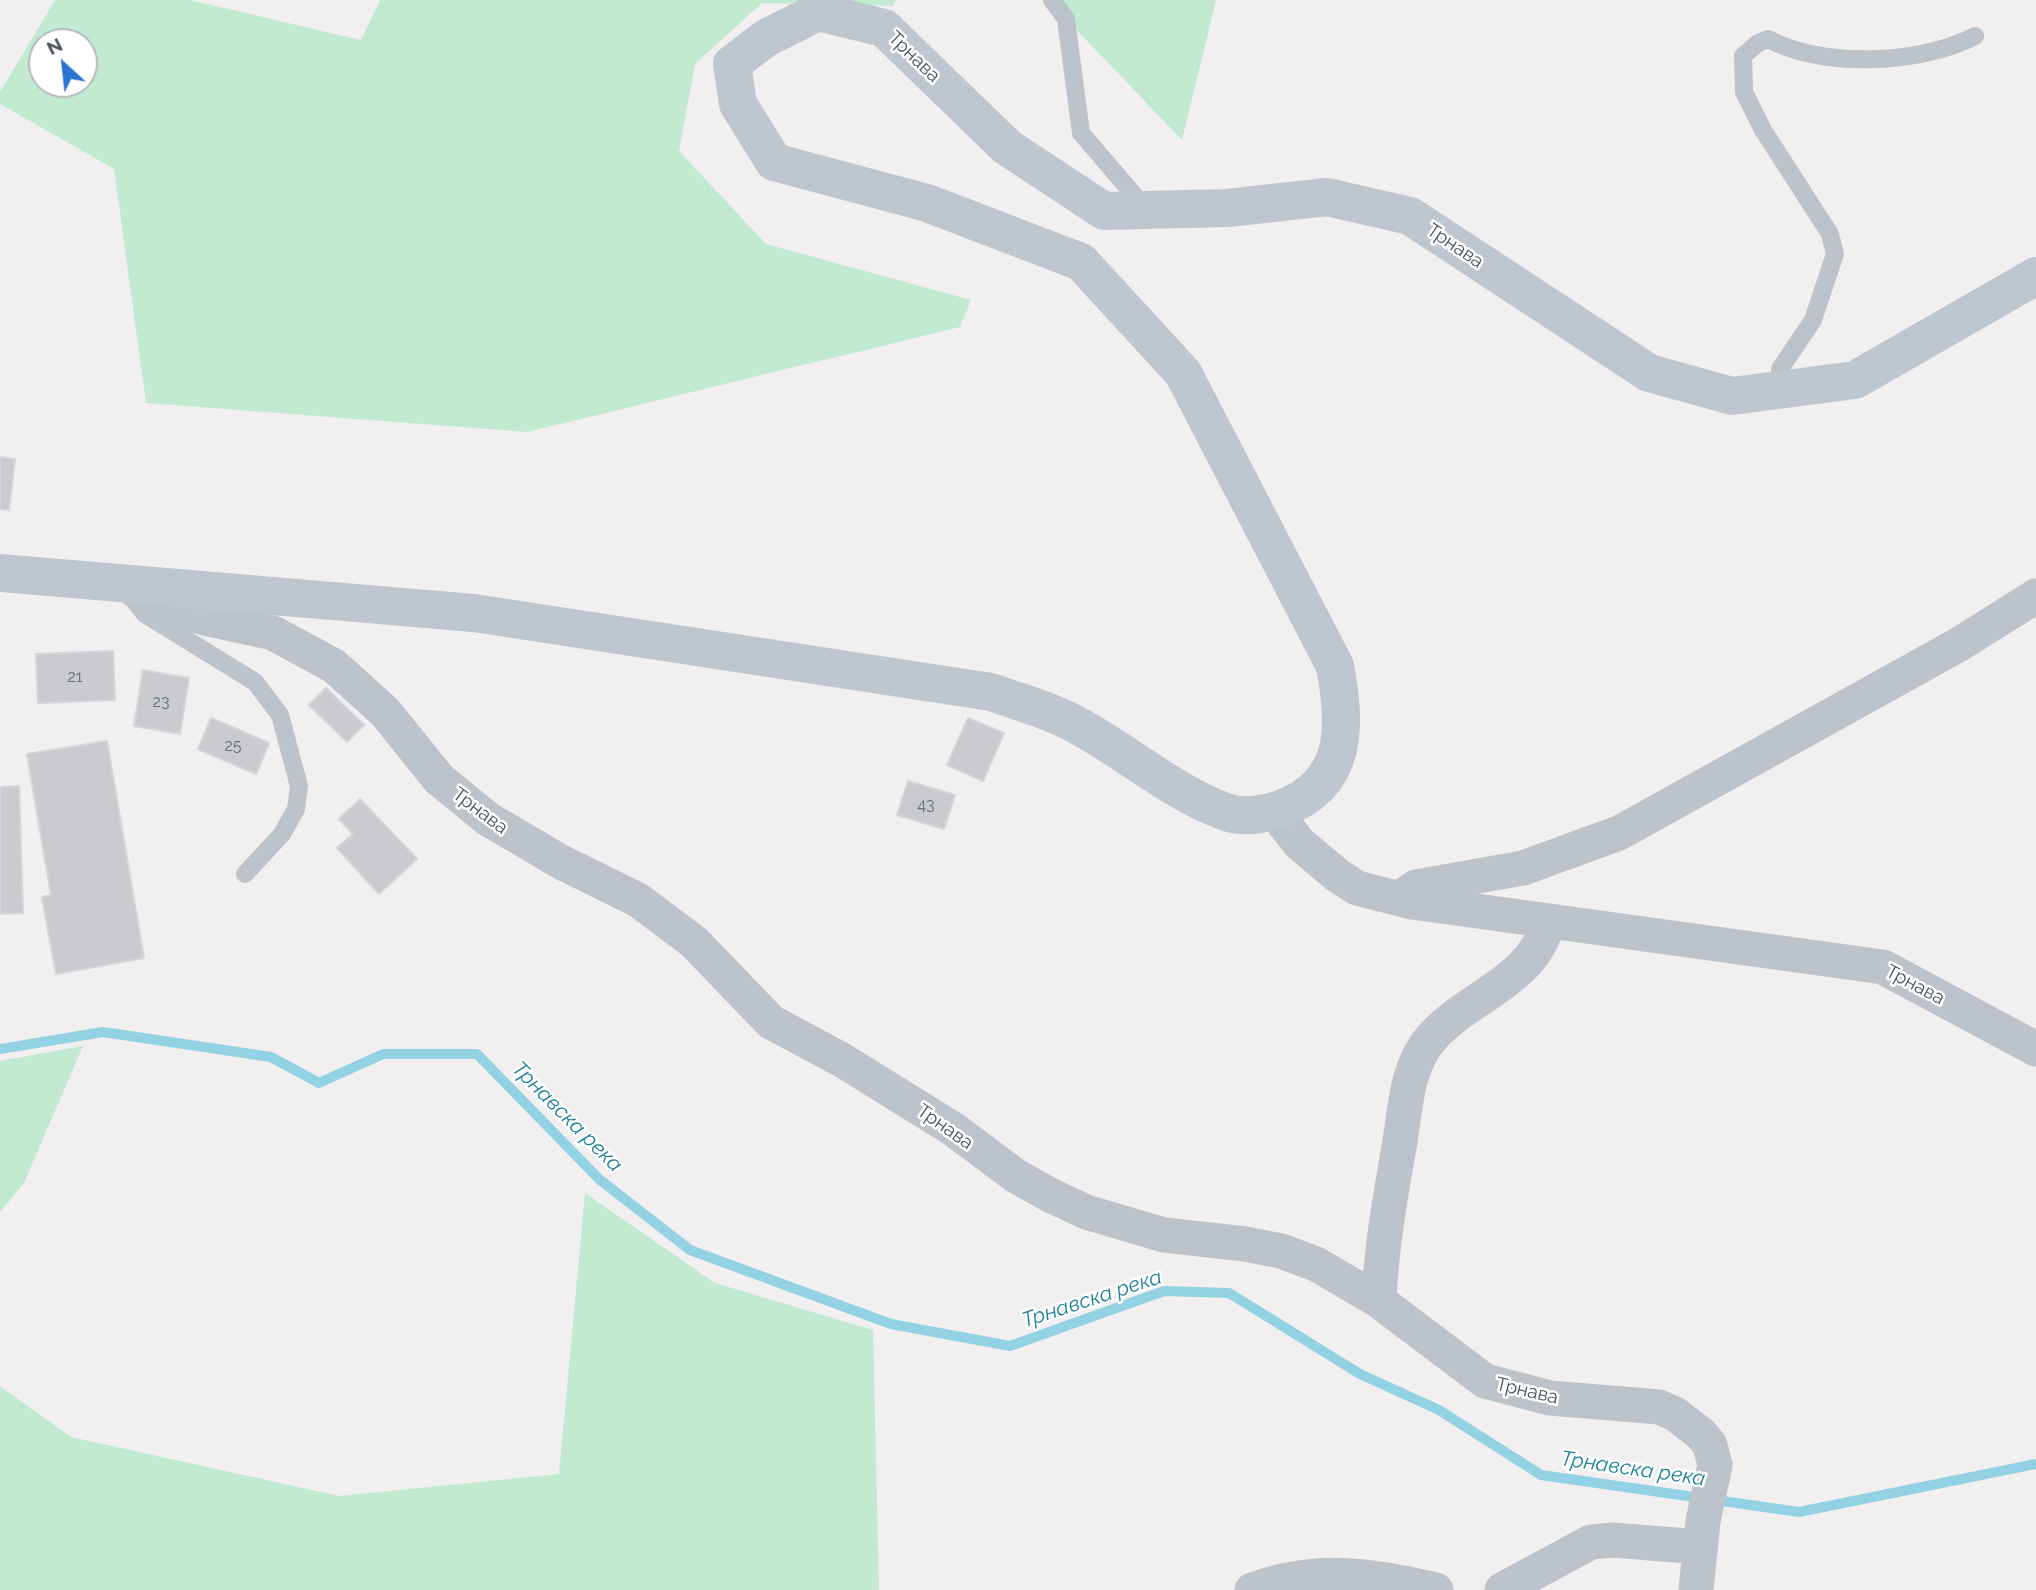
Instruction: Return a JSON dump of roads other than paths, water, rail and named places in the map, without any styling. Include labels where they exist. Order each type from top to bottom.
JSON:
[{"type":"main road","name":"Трнава","points":[[0,573],[474,612],[991,692],[1071,722],[1178,787],[1229,813],[1274,811],[1292,805],[1317,786],[1334,763],[1342,736],[1343,710],[1335,666],[1183,373],[1081,262],[927,203],[774,162],[738,103],[732,64],[765,38],[818,12],[884,28],[1007,148],[1104,211],[1227,208],[1328,197],[1410,216],[1649,373],[1732,396],[1855,380],[2036,276]]},
{"type":"street","name":"Трнава","points":[[125,582],[137,592],[156,601],[204,618],[273,633],[334,666],[385,712],[439,779],[488,819],[561,862],[608,883],[658,913],[694,942],[771,1022],[842,1060],[953,1129],[1016,1176],[1086,1212],[1125,1225],[1164,1235],[1281,1251],[1349,1280],[1485,1381],[1550,1398],[1659,1407],[1675,1414],[1710,1445],[1715,1465],[1701,1534],[1696,1590]]},
{"type":"street","points":[[1398,898],[1416,887],[1523,868],[1619,833],[1958,645],[2036,596]]},
{"type":"street","name":"Трнава","points":[[1274,811],[1299,843],[1336,875],[1357,888],[1398,898],[1548,921],[1883,967],[2036,1049]]},
{"type":"street","points":[[1379,1301],[1380,1255],[1403,1108],[1416,1064],[1434,1035],[1512,977],[1533,957],[1544,939],[1548,921]]},
{"type":"street","points":[[1502,1590],[1591,1542],[1701,1534]]},
{"type":"street","points":[[1252,1590],[1287,1578],[1312,1574],[1358,1583],[1436,1590]]},
{"type":"lane","points":[[1052,0],[1066,19],[1081,133],[1146,209]]},
{"type":"lane","points":[[1782,389],[1780,369],[1813,320],[1835,254],[1830,234],[1763,130],[1744,92],[1743,56],[1758,43],[1768,39],[1786,48],[1807,53],[1874,60],[1940,51],[1975,36]]},
{"type":"lane","points":[[125,582],[145,614],[255,682],[280,715],[299,786],[296,809],[282,834],[245,874]]},
{"type":"waterway","name":"Трнавска река","points":[[0,1049],[103,1032],[271,1057],[319,1083],[383,1054],[477,1054],[599,1179],[690,1250],[891,1324],[1010,1346],[1164,1291],[1229,1293],[1360,1374],[1439,1410],[1541,1475],[1799,1512],[2036,1464]]}]
